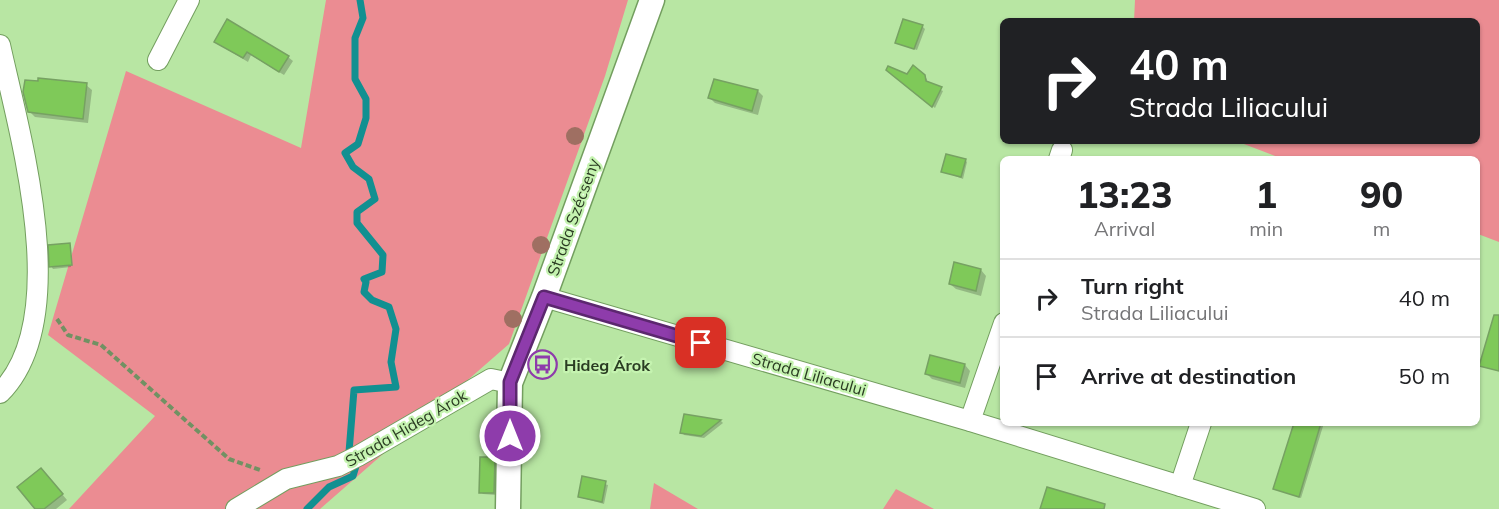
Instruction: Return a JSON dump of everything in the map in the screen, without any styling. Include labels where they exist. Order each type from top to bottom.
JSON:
[{"type":"street","points":[[158,60],[189,0]]},
{"type":"street","name":"Strada Szécseny","points":[[508,509],[510,382],[544,297],[652,0]]},
{"type":"street","points":[[0,45],[34,203],[37,289],[30,345],[14,379],[0,393]]},
{"type":"street","name":"Strada Liliacului","points":[[544,297],[970,422],[1255,509]]},
{"type":"street","points":[[970,422],[1000,335]]},
{"type":"street","name":"Strada Hideg Árok","points":[[236,509],[286,479],[338,466],[352,459],[491,380],[510,382]]},
{"type":"street","points":[[1180,486],[1200,426]]},
{"type":"path","points":[[37,289],[68,335],[101,345],[229,459],[286,479]]},
{"type":"shaded area","points":[[326,0],[628,0],[605,76],[509,344],[320,509],[69,509],[155,416],[48,335],[126,71],[301,148]]},
{"type":"shaded area","points":[[1135,0],[1499,0],[1499,242],[1480,235],[1480,156],[1275,156],[1244,144],[1480,144],[1480,18],[1134,18]]},
{"type":"shaded area","points":[[654,483],[698,509],[650,509]]},
{"type":"shaded area","points":[[896,489],[934,509],[883,509]]},
{"type":"building","points":[[227,19],[289,56],[279,72],[247,52],[243,58],[214,42]]},
{"type":"building","points":[[903,19],[923,25],[914,49],[895,43]]},
{"type":"building","points":[[913,65],[925,75],[926,81],[942,87],[932,107],[886,70],[888,66],[907,74]]},
{"type":"building","points":[[38,78],[87,83],[83,119],[28,112],[23,92],[25,80],[38,81]]},
{"type":"building","points":[[714,79],[758,90],[752,111],[708,98]]},
{"type":"building","points":[[946,154],[966,159],[961,177],[941,172]]},
{"type":"building","points":[[70,243],[72,265],[49,267],[48,245]]},
{"type":"building","points":[[954,262],[981,269],[976,291],[949,284]]},
{"type":"building","points":[[1494,315],[1499,315],[1499,371],[1480,366]]},
{"type":"building","points":[[930,355],[965,364],[960,383],[925,374]]},
{"type":"building","points":[[684,414],[721,420],[701,436],[680,433]]},
{"type":"building","points":[[1293,426],[1320,426],[1299,497],[1273,489]]},
{"type":"building","points":[[480,457],[495,457],[494,493],[479,493]]},
{"type":"building","points":[[41,468],[63,494],[44,509],[35,509],[17,487]]},
{"type":"building","points":[[582,476],[606,481],[602,502],[578,497]]},
{"type":"building","points":[[1047,487],[1105,504],[1104,509],[1040,509]]},
{"type":"waterway","points":[[307,509],[329,487],[353,476],[356,466],[349,452],[354,390],[396,387],[391,362],[396,329],[389,307],[372,300],[364,292],[366,282],[364,279],[382,272],[383,255],[357,223],[357,212],[375,199],[369,179],[353,167],[345,153],[358,144],[366,118],[366,99],[355,79],[355,38],[363,18],[360,0]]},
{"type":"place","name":"Hideg Árok","points":[[543,365]]},
{"type":"route","points":[[510,436],[510,382],[544,297],[701,343]]}]
